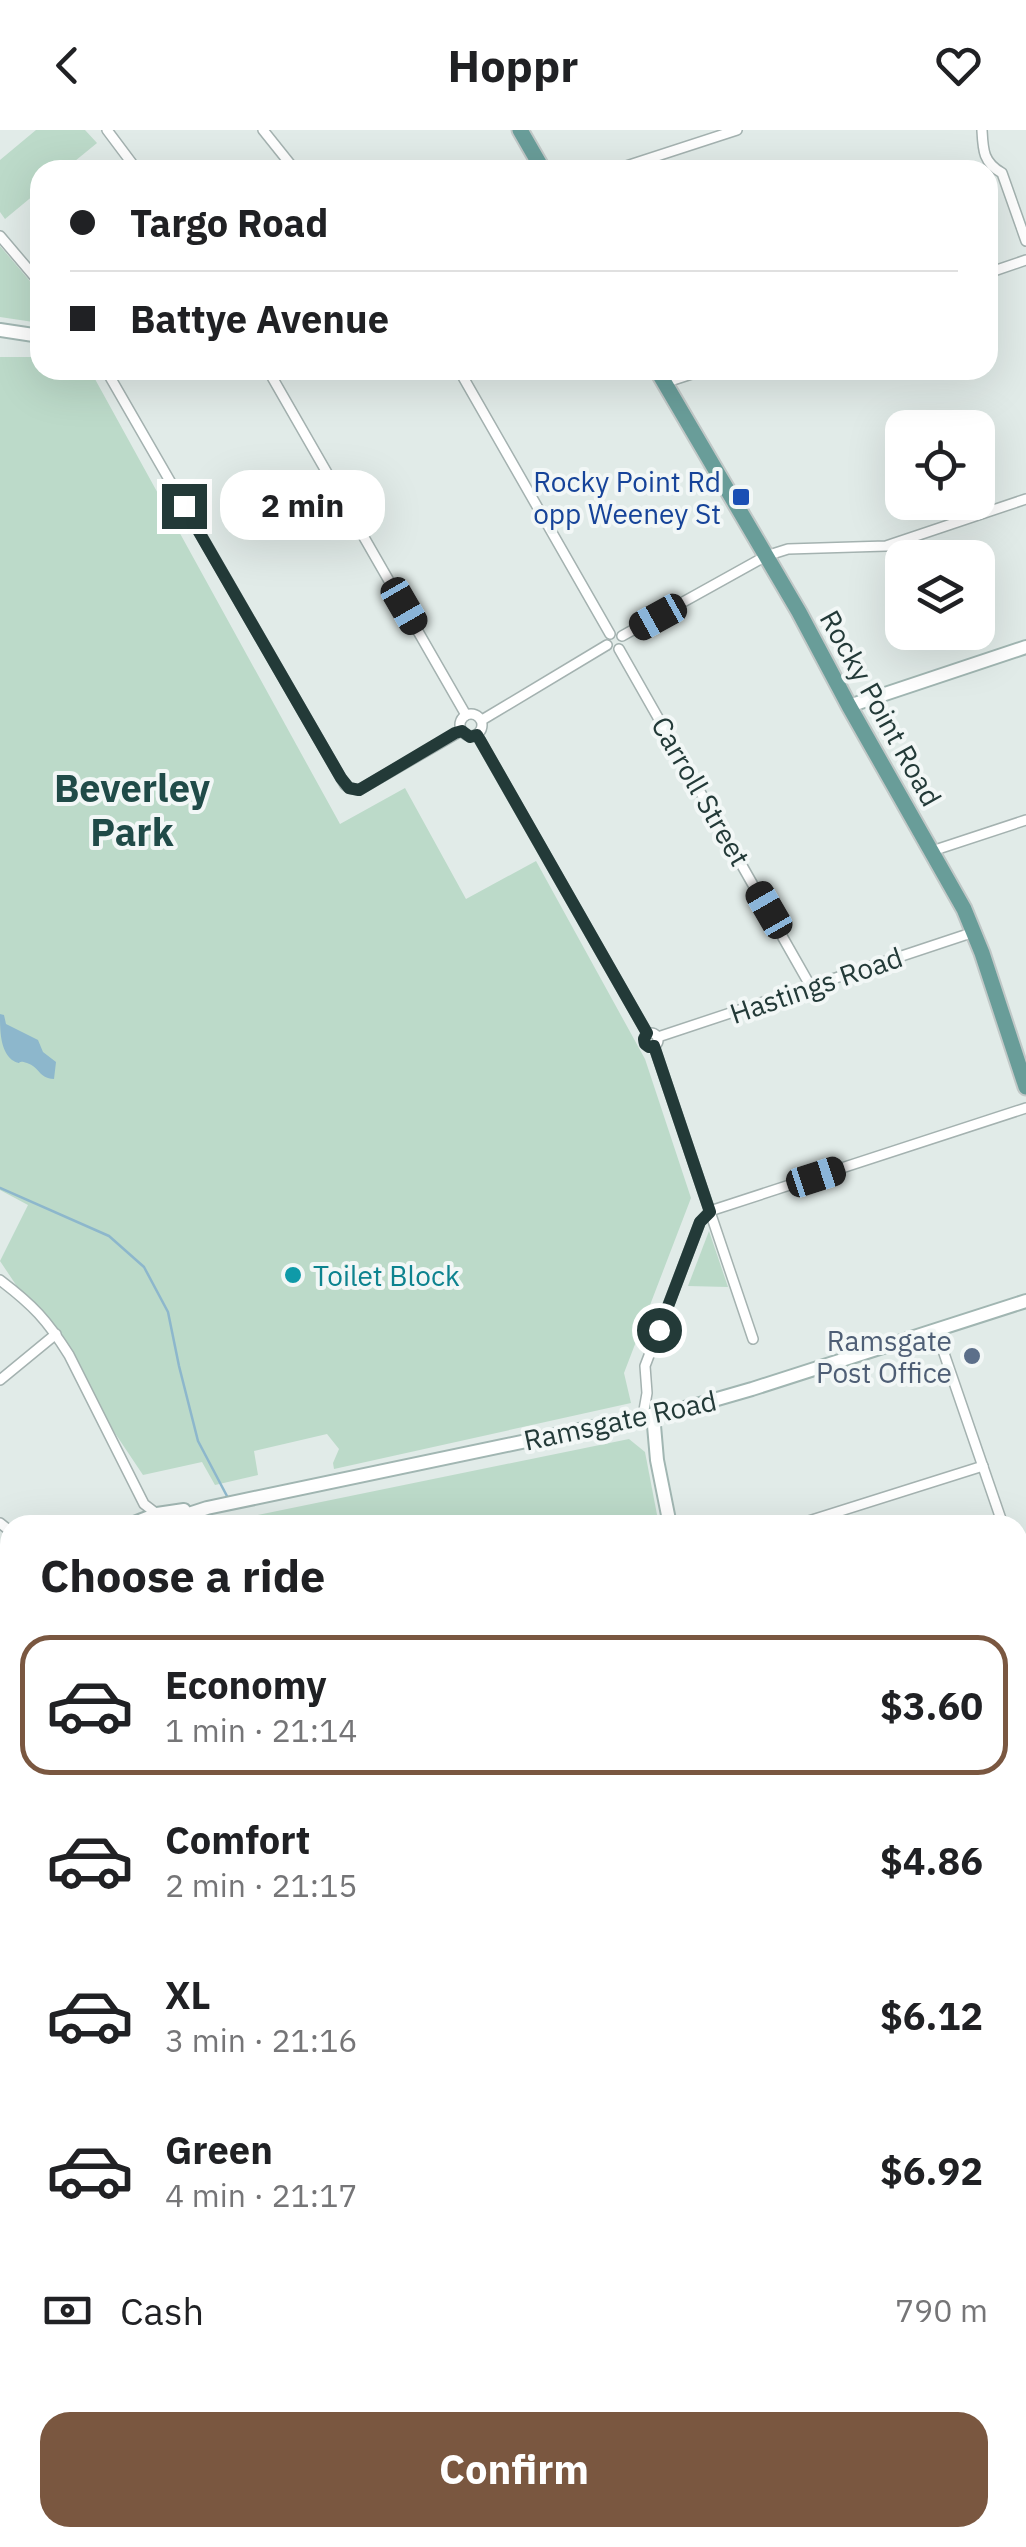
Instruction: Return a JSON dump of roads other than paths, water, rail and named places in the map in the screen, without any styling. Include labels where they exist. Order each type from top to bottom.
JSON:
[{"type":"main road","points":[[520,130],[536,160]]},
{"type":"main road","points":[[0,330],[30,334]]},
{"type":"main road","name":"Rocky Point Road","points":[[663,380],[799,612],[974,932],[1026,1087]]},
{"type":"main road","points":[[849,706],[1026,647]]},
{"type":"main road","name":"Ramsgate Road","points":[[177,1515],[752,1390],[1026,1301]]},
{"type":"main road","points":[[648,1415],[648,1437],[657,1460]]},
{"type":"main road","points":[[648,1415],[668,1515]]},
{"type":"street","points":[[106,130],[129,160]]},
{"type":"street","points":[[263,130],[287,160]]},
{"type":"street","points":[[645,160],[737,130]]},
{"type":"street","points":[[982,130],[986,160]]},
{"type":"street","points":[[998,171],[1026,241]]},
{"type":"street","points":[[0,236],[30,271]]},
{"type":"street","points":[[998,270],[1026,260]]},
{"type":"street","points":[[112,380],[349,788],[359,790],[462,731]]},
{"type":"street","points":[[274,380],[466,715]]},
{"type":"street","points":[[465,380],[610,634]]},
{"type":"street","points":[[622,636],[766,556],[788,548],[886,546],[1026,498]]},
{"type":"street","points":[[610,634],[622,636],[619,649],[612,650],[607,645],[610,634]]},
{"type":"street","points":[[482,720],[607,645]]},
{"type":"street","name":"Carroll Street","points":[[619,649],[812,986]]},
{"type":"street","points":[[473,714],[482,720],[477,735],[470,737],[462,731],[460,724],[466,715],[473,714]]},
{"type":"street","points":[[477,735],[647,1033],[653,1032],[753,1339]]},
{"type":"street","points":[[932,851],[1026,820]]},
{"type":"street","name":"Hastings Road","points":[[656,1042],[974,932]]},
{"type":"street","points":[[648,1415],[645,1366],[700,1222],[710,1212],[1026,1108]]},
{"type":"street","points":[[0,1280],[32,1303],[56,1334],[152,1515]]},
{"type":"street","points":[[936,1330],[999,1515]]},
{"type":"street","points":[[0,1380],[56,1334]]},
{"type":"street","points":[[647,1394],[648,1415]]},
{"type":"street","points":[[828,1515],[983,1466]]},
{"type":"street","points":[[138,1515],[144,1504]]},
{"type":"water","points":[[0,1014],[6,1024],[38,1040],[43,1052],[56,1062],[54,1079],[8,1056]]},
{"type":"waterway","points":[[0,1188],[109,1236],[144,1267],[168,1312],[198,1441],[228,1498]]},
{"type":"place","name":"Rocky Point Rd opp Weeney St","points":[[741,497]]},
{"type":"place","name":"Toilet Block","points":[[293,1275]]},
{"type":"place","name":"Ramsgate Post Office","points":[[972,1356]]},
{"type":"district","name":"Beverley Park","points":[[132,809]]}]
